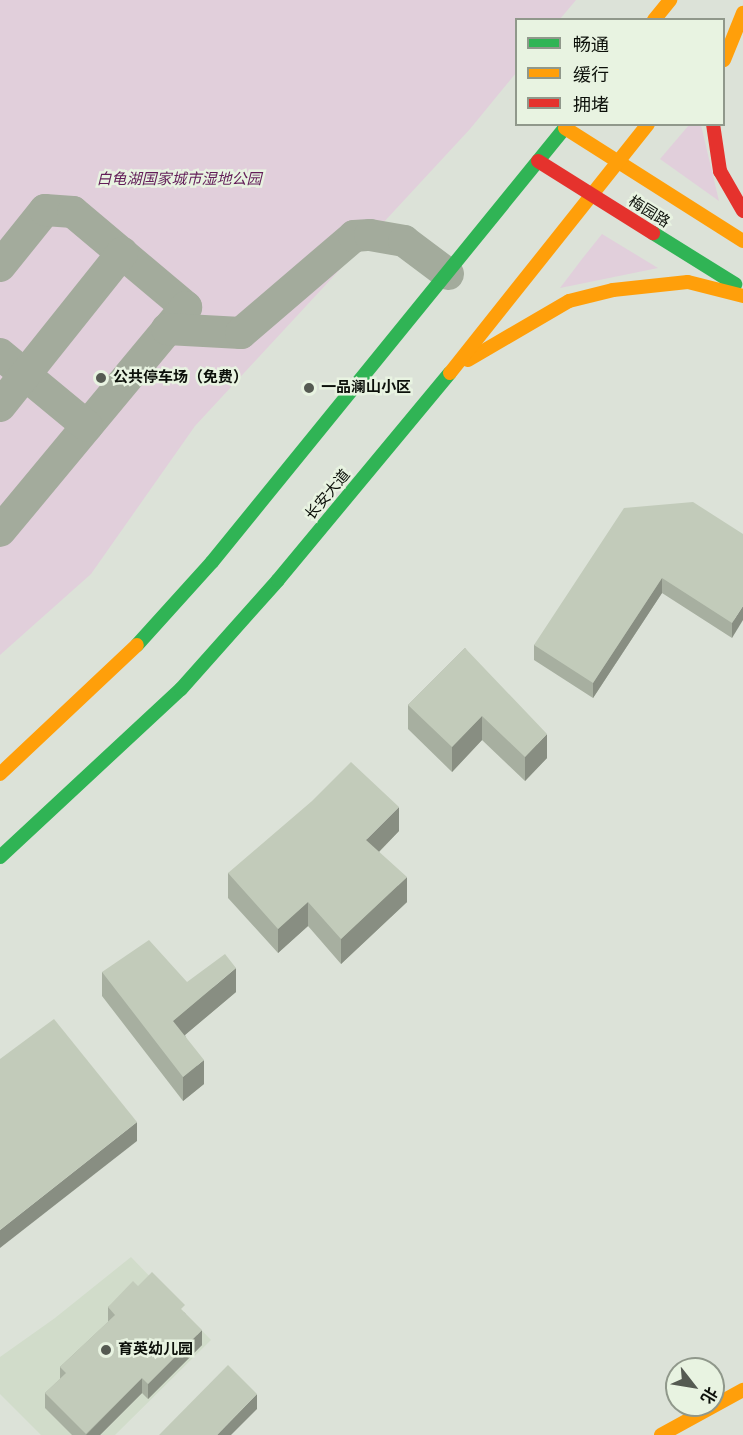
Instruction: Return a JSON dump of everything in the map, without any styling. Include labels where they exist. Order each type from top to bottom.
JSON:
[{"type":"main road","points":[[656,18],[670,0]]},
{"type":"main road","points":[[725,31],[743,11]]},
{"type":"main road","points":[[725,55],[743,11]]},
{"type":"main road","points":[[0,774],[134,648],[212,562],[567,126]]},
{"type":"main road","name":"梅园路","points":[[567,126],[617,162],[743,241]]},
{"type":"main road","name":"长安大道","points":[[0,857],[87,780],[181,689],[278,580],[453,369],[646,126]]},
{"type":"main road","points":[[713,126],[720,171],[743,211]]},
{"type":"main road","name":"梅园路","points":[[538,161],[743,289]]},
{"type":"main road","points":[[453,369],[569,301],[613,290],[688,282],[743,296]]},
{"type":"main road","points":[[661,1435],[743,1390]]},
{"type":"street","points":[[0,266],[45,210],[74,212],[186,308],[0,531]]},
{"type":"street","points":[[167,329],[240,333],[354,236],[370,235],[404,241],[448,274]]},
{"type":"street","points":[[0,406],[122,253]]},
{"type":"street","points":[[0,354],[87,426]]},
{"type":"shaded area","name":"育英幼儿园","points":[[131,1257],[211,1340],[115,1435],[41,1435],[0,1394],[0,1357],[55,1318]]},
{"type":"green space","name":"白龟湖国家城市湿地公园","points":[[0,0],[576,0],[561,18],[515,18],[515,74],[470,129],[195,426],[91,574],[0,655]]},
{"type":"green space","points":[[688,126],[701,126],[719,201],[660,159]]},
{"type":"green space","points":[[602,234],[658,268],[560,288],[582,259]]},
{"type":"building","points":[[693,502],[743,534],[743,606],[732,623],[662,578],[593,683],[534,645],[624,508]]},
{"type":"building","points":[[465,648],[547,734],[525,757],[482,716],[452,747],[408,705]]},
{"type":"building","points":[[351,762],[399,807],[366,840],[407,877],[341,939],[308,902],[278,929],[228,873],[312,801]]},
{"type":"building","points":[[149,940],[187,982],[225,954],[236,968],[173,1021],[204,1060],[183,1077],[102,972]]},
{"type":"building","points":[[54,1019],[137,1122],[0,1230],[0,1059]]},
{"type":"building","points":[[152,1272],[185,1305],[181,1309],[202,1330],[148,1384],[142,1378],[86,1434],[45,1393],[66,1373],[60,1367],[115,1315],[108,1307],[133,1281],[138,1286]]},
{"type":"building","points":[[228,1365],[257,1394],[217,1435],[159,1435]]},
{"type":"traffic: fast","points":[[137,645],[212,562],[566,126]]},
{"type":"traffic: fast","points":[[653,233],[735,284]]},
{"type":"traffic: fast","points":[[0,857],[181,689],[278,580],[450,373]]},
{"type":"traffic: slow","points":[[656,18],[670,0]]},
{"type":"traffic: slow","points":[[725,58],[743,13]]},
{"type":"traffic: slow","points":[[450,373],[646,126]]},
{"type":"traffic: slow","points":[[565,128],[743,241]]},
{"type":"traffic: slow","points":[[468,360],[569,301],[613,290],[688,282],[743,296]]},
{"type":"traffic: slow","points":[[0,774],[137,645]]},
{"type":"traffic: slow","points":[[661,1435],[743,1390]]},
{"type":"traffic: jam","points":[[713,126],[720,171],[743,211]]},
{"type":"traffic: jam","points":[[538,161],[653,233]]},
{"type":"place","name":"公共停车场（免费）","points":[[101,378]]},
{"type":"place","name":"一品澜山小区","points":[[309,388]]},
{"type":"place","name":"育英幼儿园","points":[[106,1350]]}]
